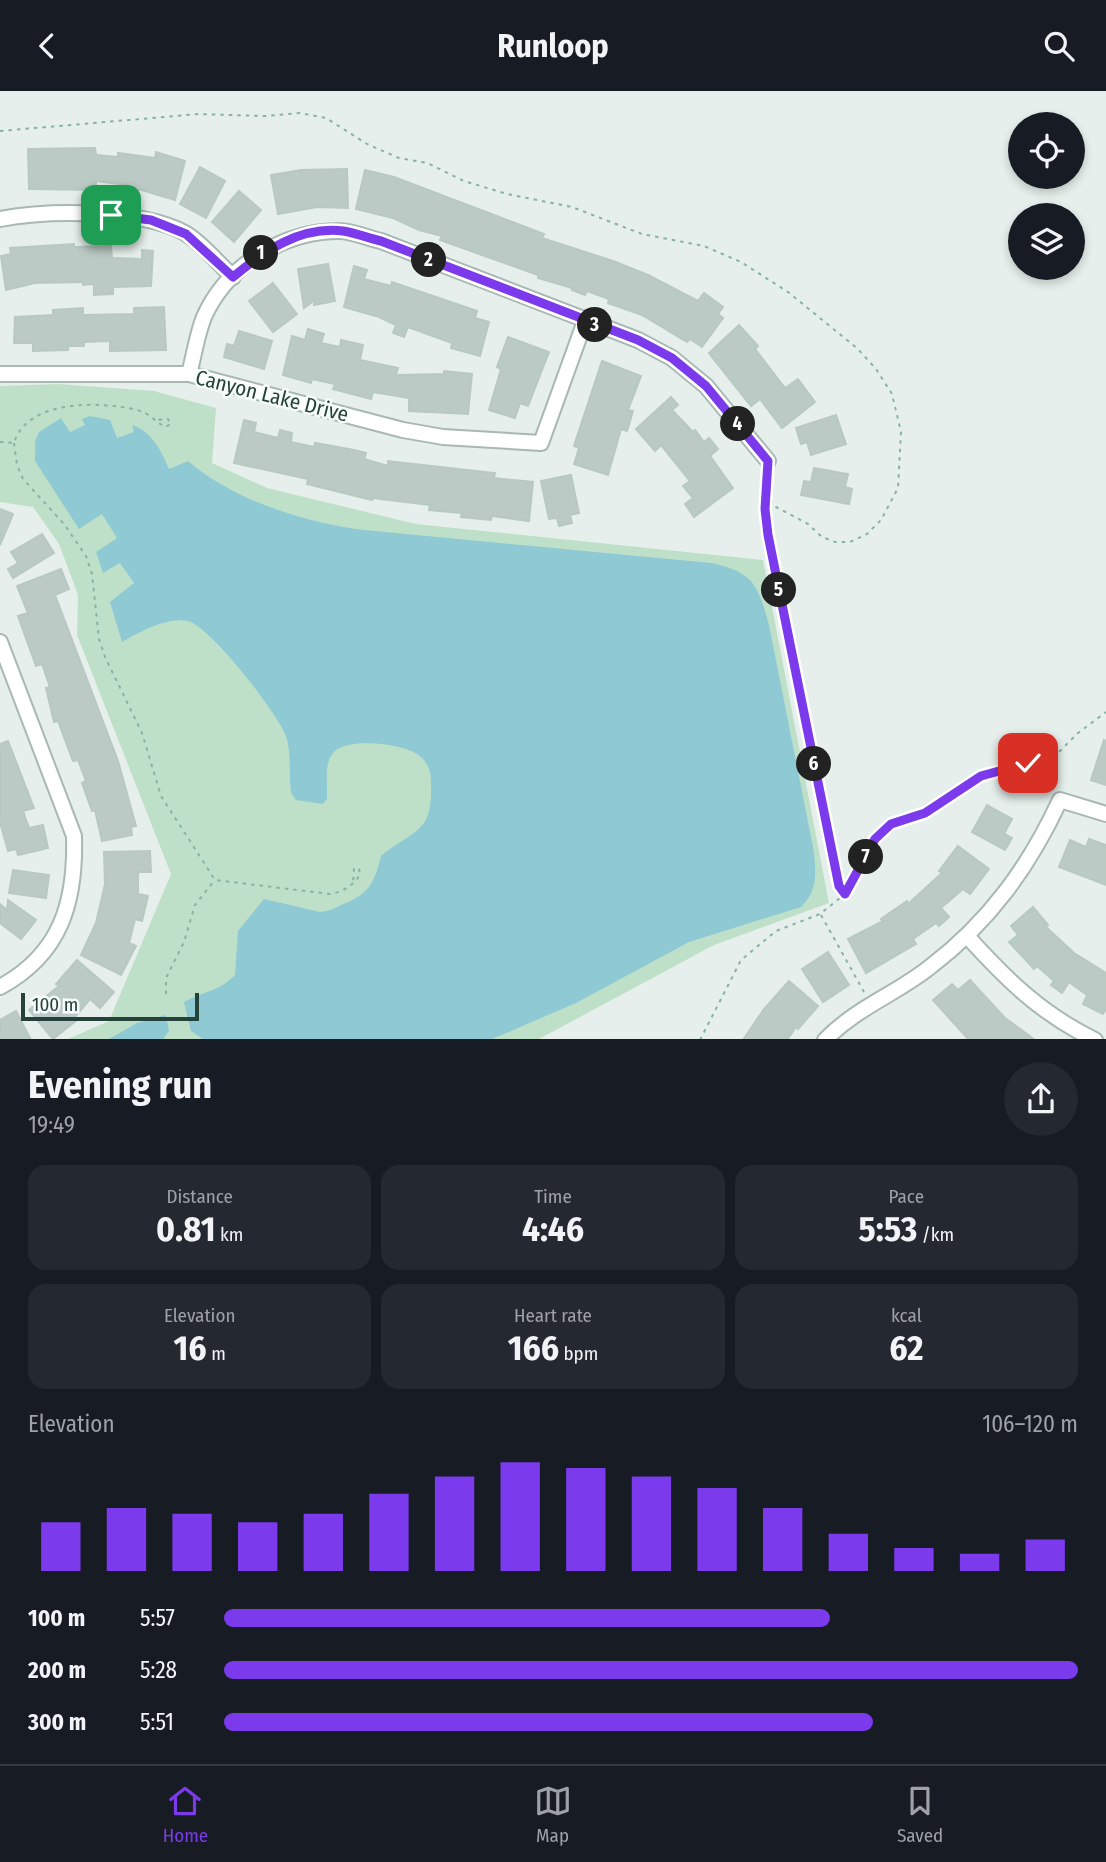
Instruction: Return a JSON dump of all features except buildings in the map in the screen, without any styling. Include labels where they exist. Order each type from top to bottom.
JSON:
[{"type":"street","points":[[0,219],[40,213],[111,215],[151,220],[186,234],[233,277]]},
{"type":"street","points":[[189,374],[204,318],[222,285],[261,253],[300,235],[341,231],[381,241],[638,340],[672,358],[706,386],[768,461]]},
{"type":"street","name":"Canyon Lake Drive","points":[[0,374],[189,374],[403,430],[443,437],[541,443],[585,321]]},
{"type":"street","points":[[0,642],[5,671],[74,836],[75,866],[69,901],[59,930],[42,957],[0,987]]},
{"type":"street","points":[[825,1039],[856,1011],[930,967],[988,915],[1023,870],[1060,800],[1106,814]]},
{"type":"street","points":[[967,936],[1026,997],[1062,1024],[1095,1039]]},
{"type":"path","points":[[0,131],[199,114],[265,116],[300,113],[326,118],[367,144],[399,158],[427,163],[464,181],[507,194],[572,207],[642,234],[704,246],[741,262],[788,292],[858,349],[876,369],[892,394],[901,432],[898,488],[881,520],[859,538],[850,542],[835,542],[822,537],[796,517],[776,507],[766,495]]},
{"type":"path","points":[[157,420],[136,409],[68,406],[34,416],[17,432],[14,443],[17,465],[23,479],[64,524],[86,556],[92,575],[99,639],[105,657],[137,721],[161,796],[215,880]]},
{"type":"path","points":[[0,442],[14,443]]},
{"type":"path","points":[[768,461],[766,495],[770,549],[839,886],[845,894]]},
{"type":"path","points":[[700,1039],[741,960],[776,931],[820,914],[845,894],[875,839],[891,824],[925,813],[981,776],[1052,759],[1078,733],[1106,712]]},
{"type":"path","points":[[215,880],[330,894],[344,891],[353,883]]},
{"type":"path","points":[[166,994],[166,978],[184,942],[195,905],[215,880]]},
{"type":"path","points":[[820,914],[871,1003]]},
{"type":"green space","points":[[58,384],[154,391],[216,408],[212,463],[267,488],[416,524],[763,560],[829,903],[714,945],[539,1039],[68,1039],[109,1021],[171,874],[77,635],[78,595],[59,544],[33,507],[0,502],[0,386]]},
{"type":"water","points":[[90,416],[110,420],[117,438],[134,432],[132,425],[145,432],[159,449],[169,469],[188,461],[206,475],[248,498],[318,522],[364,530],[711,563],[745,576],[757,590],[769,625],[813,847],[815,879],[807,900],[801,907],[689,942],[576,1003],[492,1039],[203,1039],[191,1031],[184,1002],[217,988],[235,975],[238,931],[264,899],[320,912],[358,897],[373,881],[381,856],[424,823],[430,804],[430,773],[421,757],[414,752],[391,745],[351,744],[334,752],[328,762],[327,799],[323,804],[296,800],[291,793],[288,746],[282,728],[259,693],[212,638],[188,621],[180,620],[154,626],[122,642],[110,602],[134,583],[120,563],[103,573],[96,552],[117,538],[102,514],[79,529],[35,461],[35,441],[39,432],[61,418],[70,432],[85,425],[82,419]]},
{"type":"water","points":[[166,1015],[169,1031],[163,1039],[109,1039],[137,1023]]},
{"type":"route","points":[[111,215],[151,220],[186,234],[233,277],[261,253],[300,235],[341,231],[381,241],[638,340],[672,358],[706,386],[768,461],[765,509],[768,535],[839,886],[845,894],[860,871],[875,839],[891,824],[925,813],[981,776],[1028,763]]}]
